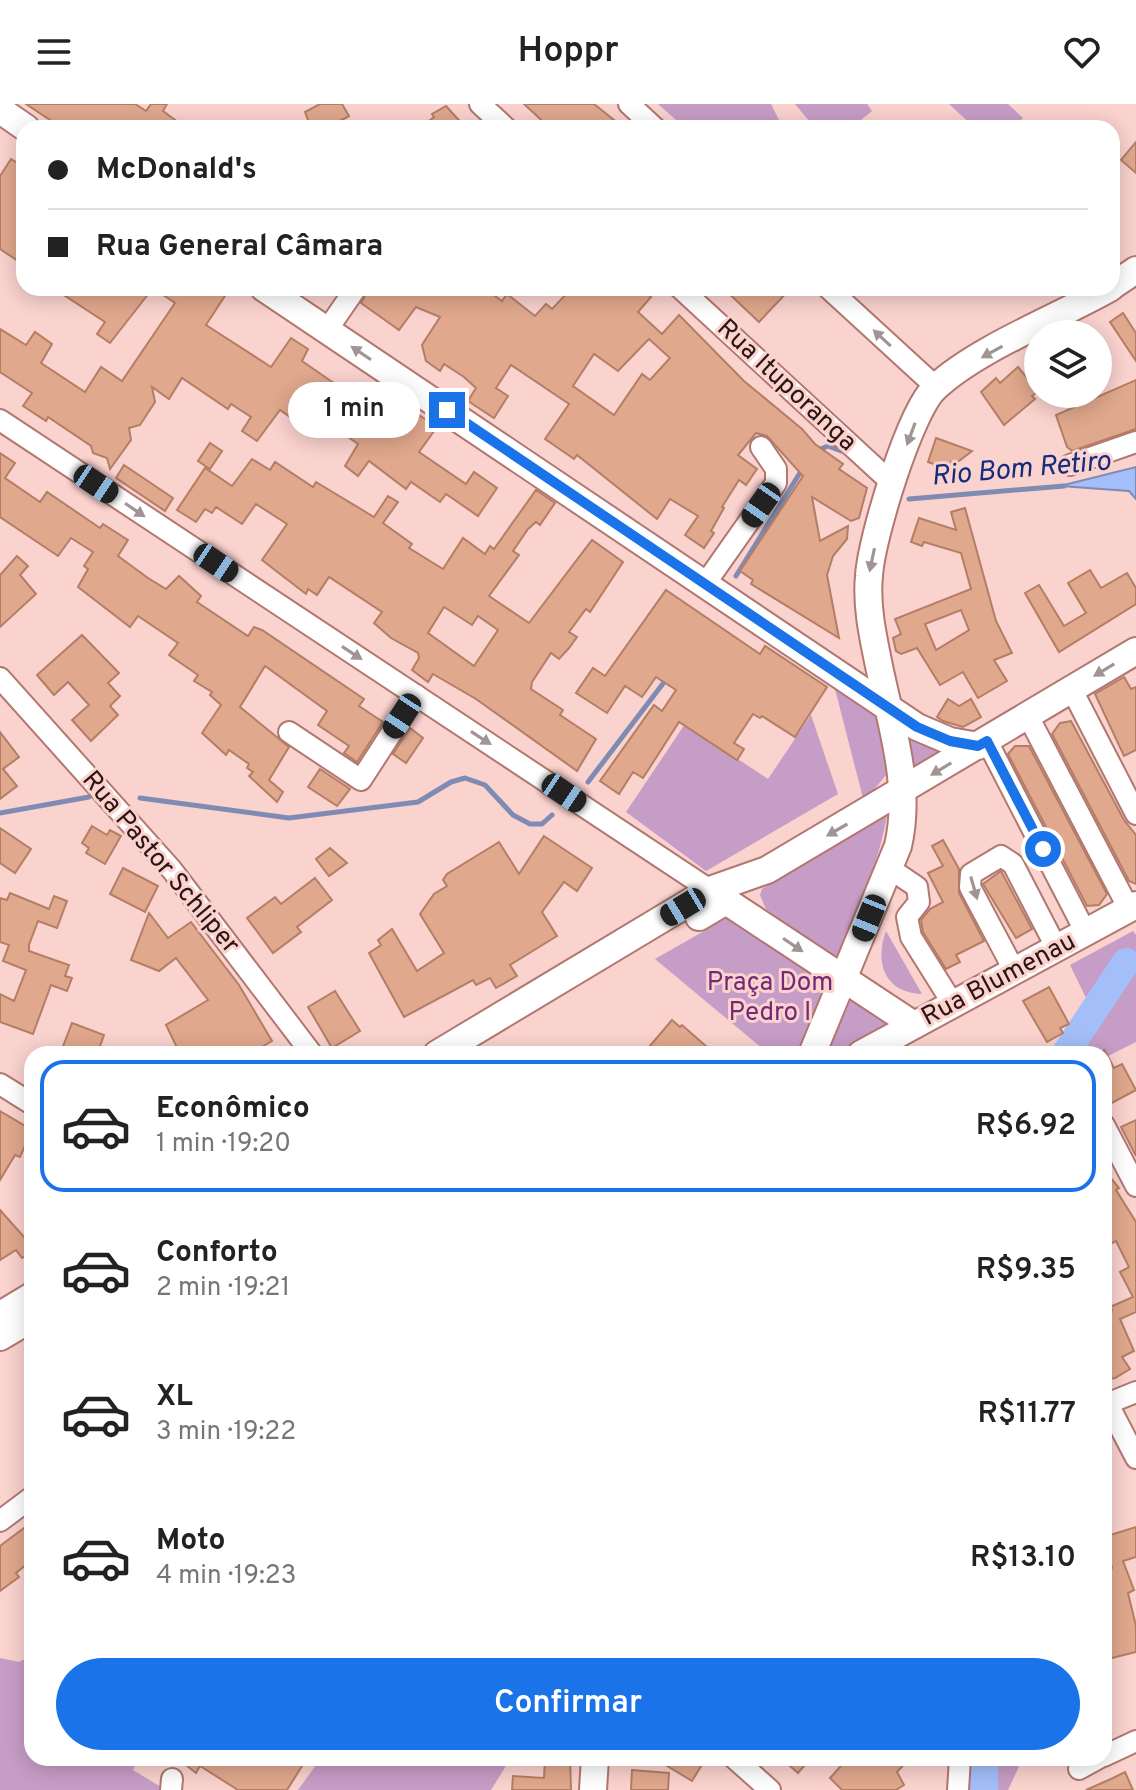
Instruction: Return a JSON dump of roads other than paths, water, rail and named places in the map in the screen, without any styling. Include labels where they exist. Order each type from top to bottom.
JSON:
[{"type":"main road","points":[[276,296],[888,707],[931,734],[982,744]]},
{"type":"main road","points":[[815,1046],[889,868],[904,818],[905,791],[875,647],[869,575],[893,484],[918,412],[936,387],[959,370],[1095,296]]},
{"type":"main road","points":[[824,664],[856,664],[875,647]]},
{"type":"main road","points":[[484,1046],[726,901],[767,870],[905,791],[1136,651]]},
{"type":"main road","points":[[452,1046],[749,890],[767,870]]},
{"type":"main road","points":[[726,901],[914,1025]]},
{"type":"main road","name":"Rua Blumenau","points":[[876,1046],[1132,907]]},
{"type":"main road","points":[[0,1315],[24,1301]]},
{"type":"main road","points":[[0,1337],[24,1323]]},
{"type":"main road","points":[[593,1790],[594,1766]]},
{"type":"street","points":[[480,104],[497,120]]},
{"type":"street","points":[[629,104],[646,120]]},
{"type":"street","points":[[327,330],[350,296]]},
{"type":"street","name":"Rua Ituporanga","points":[[689,296],[893,484]]},
{"type":"street","points":[[837,296],[936,387]]},
{"type":"street","points":[[0,420],[726,901]]},
{"type":"street","points":[[1070,465],[1136,442]]},
{"type":"street","points":[[705,584],[776,483],[776,469],[761,447]]},
{"type":"street","name":"Rua Pastor Schliper","points":[[0,678],[172,870],[306,1046]]},
{"type":"street","points":[[1072,690],[1136,814]]},
{"type":"street","points":[[289,732],[361,780],[416,695]]},
{"type":"street","points":[[1028,716],[1132,907]]},
{"type":"street","points":[[982,744],[1086,933]]},
{"type":"street","points":[[1015,972],[970,887],[971,874],[977,867],[1001,856],[1013,864],[1057,949]]},
{"type":"street","points":[[889,868],[917,887],[919,902],[907,917],[911,937],[953,1004]]},
{"type":"street","points":[[0,1084],[24,1099]]},
{"type":"street","points":[[1112,1140],[1136,1186]]},
{"type":"street","points":[[1112,1402],[1136,1392]]},
{"type":"street","points":[[1112,1415],[1136,1458]]},
{"type":"street","points":[[0,1505],[24,1492]]},
{"type":"street","points":[[0,1521],[24,1503]]},
{"type":"street","points":[[1112,1751],[1136,1741]]},
{"type":"street","points":[[743,1766],[770,1790]]},
{"type":"street","points":[[958,1790],[960,1766]]},
{"type":"street","points":[[1079,1769],[1084,1766]]},
{"type":"water","points":[[1136,467],[1136,499],[1129,491],[1060,486]]},
{"type":"waterway","name":"Rio Bom Retiro","points":[[816,451],[828,446],[844,452]]},
{"type":"waterway","name":"Rio Bom Retiro","points":[[736,576],[803,468]]},
{"type":"waterway","name":"Rio Bom Retiro","points":[[909,499],[1064,486]]},
{"type":"waterway","name":"Rio Bom Retiro","points":[[588,782],[668,677]]},
{"type":"waterway","name":"Rio Bom Retiro","points":[[140,798],[289,818],[418,802],[451,782],[465,778],[485,785],[513,815],[530,824],[542,824],[552,815]]},
{"type":"waterway","name":"Rio Bom Retiro","points":[[0,813],[89,797]]},
{"type":"waterway","points":[[1070,1046],[1126,962]]},
{"type":"waterway","points":[[984,1766],[984,1790]]},
{"type":"park label","name":"Praça Dom Pedro I","points":[[770,998]]}]
